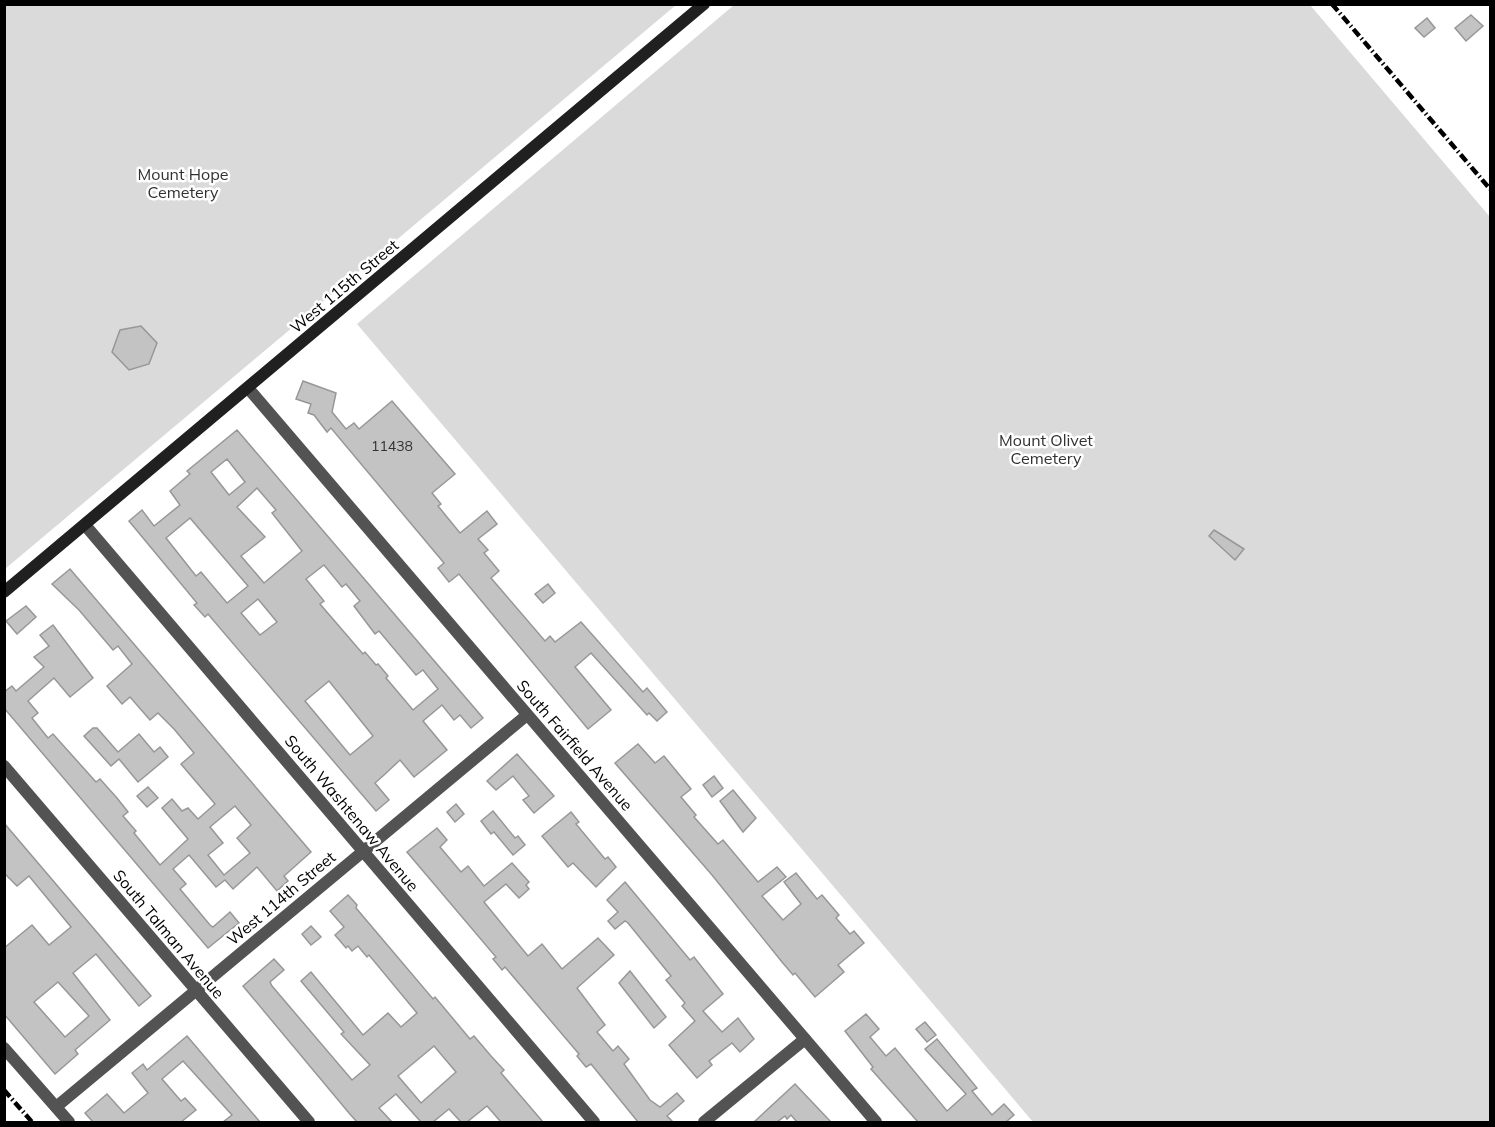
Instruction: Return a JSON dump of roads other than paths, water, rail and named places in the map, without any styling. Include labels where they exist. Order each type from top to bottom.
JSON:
[{"type":"street","name":"West 115th Street","points":[[4,592],[704,4]]},
{"type":"street","name":"South Fairfield Avenue","points":[[248,388],[876,1122]]},
{"type":"street","name":"South Washtenaw Avenue","points":[[85,525],[594,1122]]},
{"type":"street","name":"West 114th Street","points":[[56,1107],[527,715]]},
{"type":"street","name":"South Talman Avenue","points":[[4,766],[309,1122]]},
{"type":"street","points":[[704,1122],[805,1039]]},
{"type":"street","points":[[4,1048],[69,1122]]},
{"type":"railway","points":[[1332,4],[1490,189]]},
{"type":"railway","points":[[4,1090],[32,1122]]},
{"type":"park label","name":"Mount Hope Cemetery","points":[[183,183]]},
{"type":"park label","name":"Mount Olivet Cemetery","points":[[1046,449]]}]
